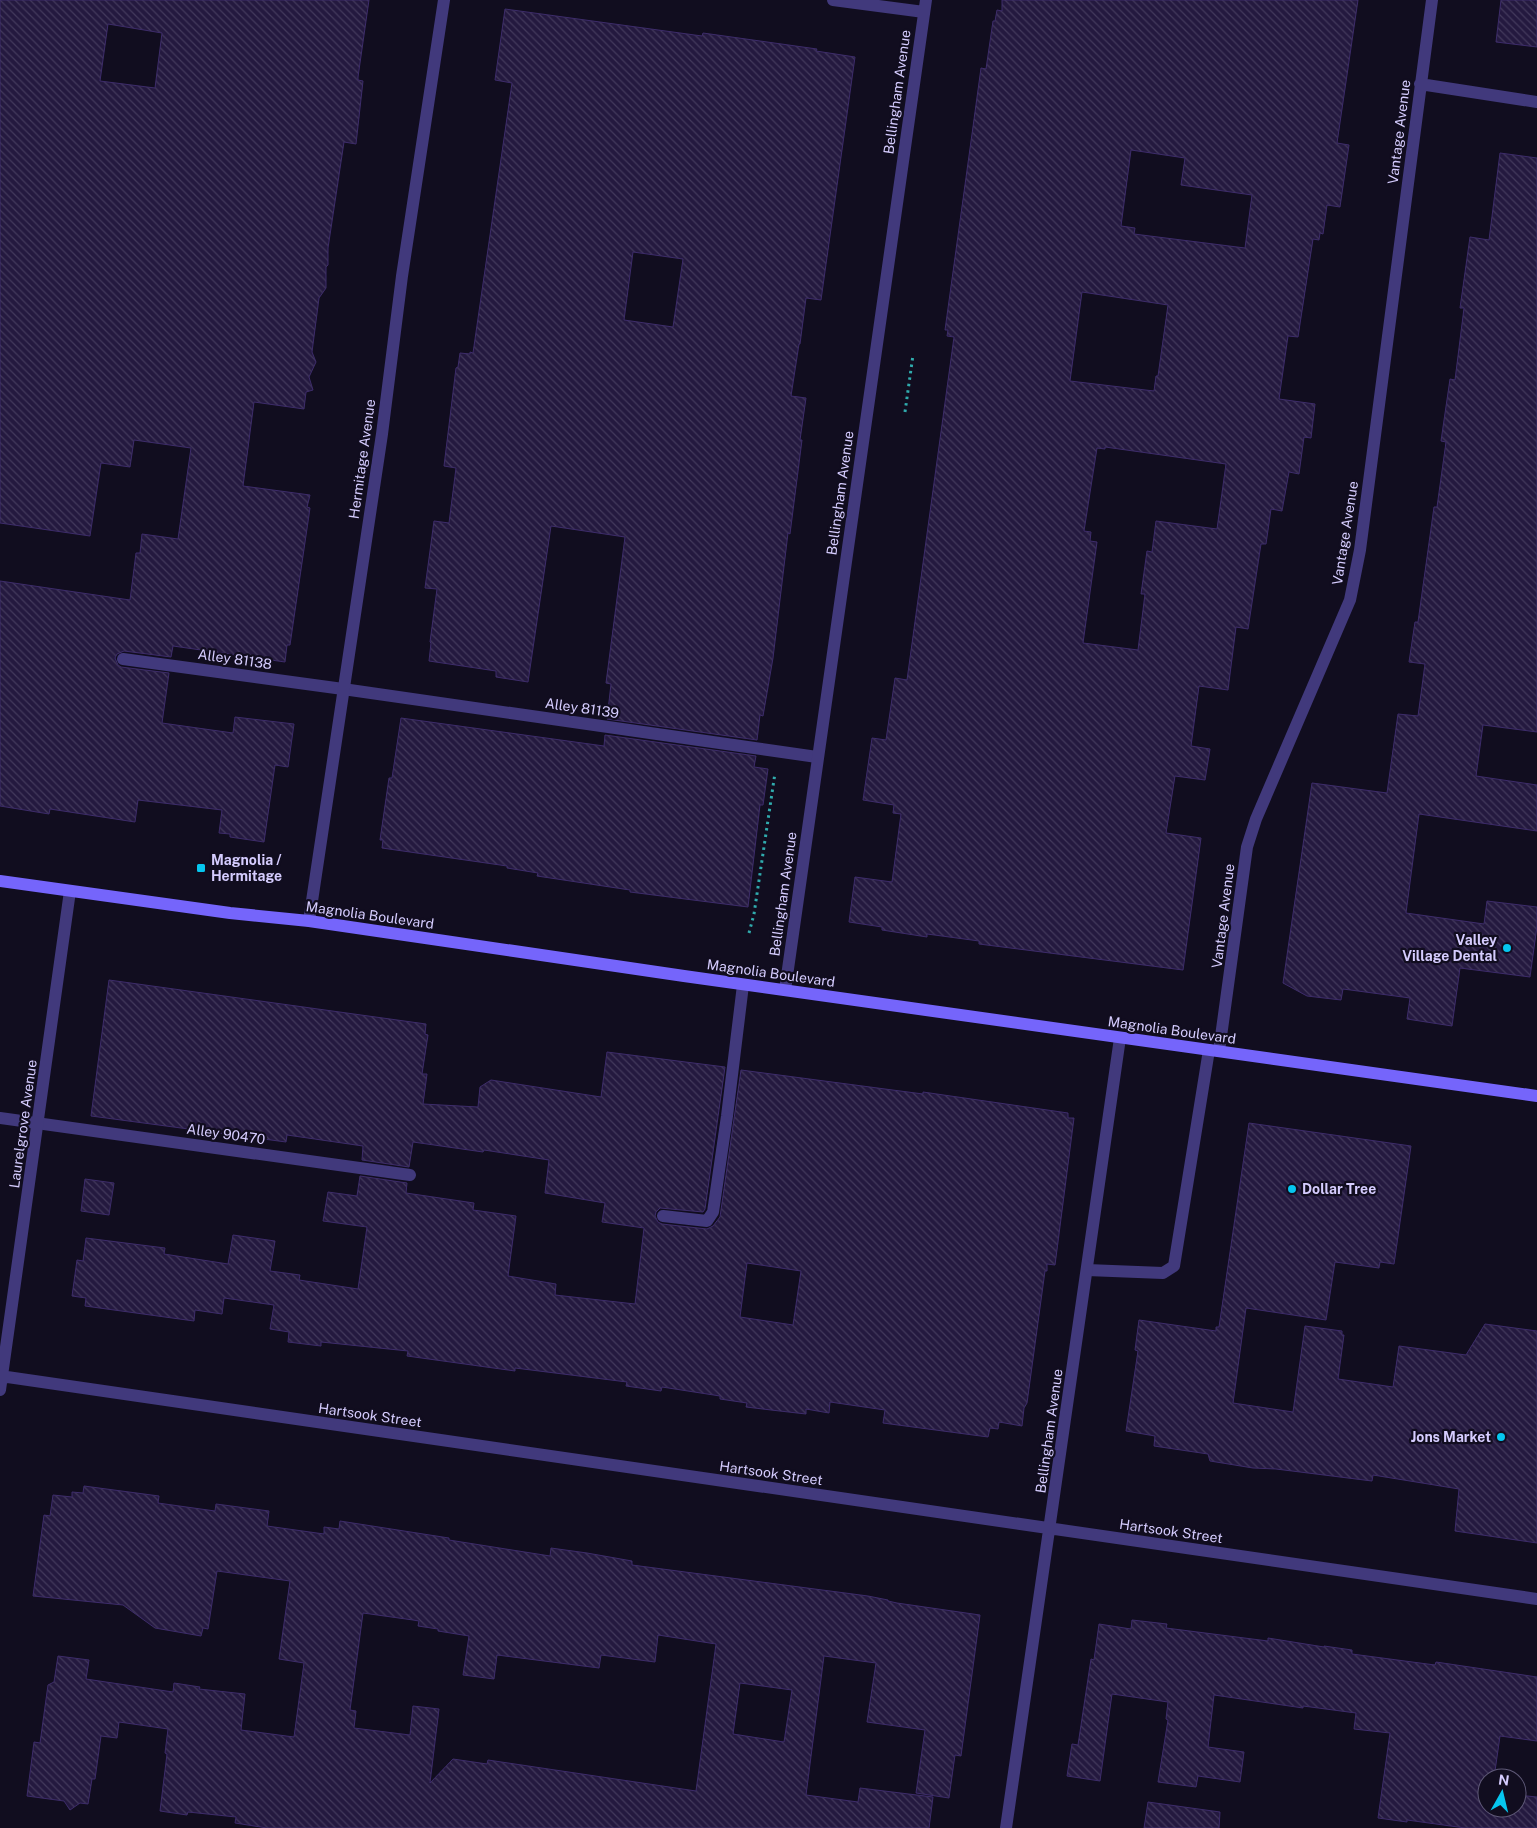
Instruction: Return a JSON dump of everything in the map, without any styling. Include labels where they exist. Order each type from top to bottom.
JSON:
[{"type":"main road","name":"Magnolia Boulevard","points":[[0,881],[230,913],[309,921],[743,985],[1537,1096]]},
{"type":"street","name":"Hermitage Avenue","points":[[309,921],[382,434],[402,276],[444,0]]},
{"type":"street","points":[[833,0],[925,6]]},
{"type":"street","name":"Vantage Avenue","points":[[1087,1270],[1163,1273],[1174,1266],[1214,1051],[1247,847],[1256,819],[1350,600],[1360,550],[1432,0]]},
{"type":"street","name":"Bellingham Avenue","points":[[785,990],[925,6]]},
{"type":"street","points":[[1420,84],[1537,102]]},
{"type":"street","name":"Alley 81138","points":[[123,659],[343,689]]},
{"type":"street","name":"Alley 81139","points":[[343,689],[817,757]]},
{"type":"street","name":"Laurelgrove Avenue","points":[[0,1390],[70,891]]},
{"type":"street","points":[[663,1216],[707,1221],[712,1212],[730,1097],[743,985]]},
{"type":"street","name":"Bellingham Avenue","points":[[1006,1828],[1120,1038]]},
{"type":"street","name":"Alley 90470","points":[[0,1118],[410,1175]]},
{"type":"street","name":"Hartsook Street","points":[[1,1376],[1537,1599]]},
{"type":"path","points":[[905,412],[913,355]]},
{"type":"path","points":[[749,933],[754,914],[778,752]]},
{"type":"building","points":[[0,0],[369,0],[358,77],[358,80],[363,81],[356,144],[344,142],[328,248],[326,288],[319,298],[312,352],[316,362],[309,377],[313,390],[306,392],[304,409],[254,402],[243,486],[310,495],[307,507],[310,508],[290,645],[287,645],[285,662],[173,646],[171,657],[124,651],[117,654],[115,658],[121,667],[169,673],[162,723],[233,733],[235,717],[294,724],[288,767],[275,765],[264,842],[230,837],[230,834],[219,833],[222,810],[138,800],[135,822],[50,809],[49,814],[0,806],[0,581],[130,600],[136,553],[140,553],[142,534],[178,539],[191,448],[134,440],[130,467],[101,463],[90,536],[0,523]],"holes":[[[108,24],[162,33],[155,88],[100,81]]]},
{"type":"building","points":[[1002,0],[1358,0],[1337,143],[1349,145],[1340,207],[1327,205],[1323,234],[1320,233],[1319,240],[1313,239],[1298,337],[1288,336],[1279,399],[1315,404],[1311,438],[1304,437],[1299,474],[1289,472],[1282,511],[1271,509],[1266,544],[1261,544],[1248,629],[1236,627],[1228,690],[1199,686],[1191,746],[1210,749],[1205,780],[1175,776],[1166,833],[1201,838],[1183,970],[979,944],[979,941],[927,934],[927,937],[882,930],[882,927],[849,922],[855,877],[892,882],[901,814],[893,813],[894,805],[863,800],[872,738],[886,740],[895,678],[907,680],[954,337],[947,336],[948,330],[945,330],[981,68],[986,69],[993,21],[995,21],[997,10],[1002,11]],"holes":[[[1131,150],[1185,158],[1181,185],[1252,195],[1245,248],[1134,234],[1135,228],[1121,226]],[[1082,292],[1168,305],[1158,376],[1156,376],[1154,391],[1070,381]],[[1105,447],[1226,464],[1217,529],[1156,521],[1152,552],[1147,551],[1141,594],[1145,594],[1138,650],[1083,643],[1097,542],[1090,541],[1091,532],[1084,531],[1097,448],[1105,449]]]},
{"type":"building","points":[[1501,0],[1537,0],[1537,47],[1496,42]]},
{"type":"building","points":[[505,9],[702,36],[703,33],[817,49],[816,51],[855,57],[821,300],[806,298],[791,396],[806,398],[800,440],[802,440],[790,534],[788,533],[773,658],[763,716],[760,715],[757,740],[607,719],[611,684],[606,683],[625,537],[551,526],[528,682],[496,677],[496,671],[429,661],[437,589],[425,588],[434,521],[449,523],[456,468],[444,466],[456,368],[458,367],[460,353],[473,353],[512,83],[495,80]],"holes":[[[633,252],[683,259],[673,327],[624,320]]]},
{"type":"building","points":[[1500,153],[1537,158],[1537,732],[1483,725],[1476,776],[1537,785],[1537,831],[1419,814],[1406,913],[1484,924],[1487,901],[1537,907],[1537,926],[1530,977],[1460,968],[1452,1026],[1407,1019],[1410,998],[1343,989],[1341,1000],[1307,996],[1283,983],[1312,783],[1387,793],[1398,714],[1418,716],[1425,664],[1409,662],[1415,622],[1418,622],[1434,507],[1437,507],[1446,442],[1441,441],[1450,379],[1455,380],[1464,308],[1460,308],[1470,237],[1489,240]]},
{"type":"building","points":[[401,718],[604,746],[605,735],[756,756],[754,767],[768,769],[763,805],[760,805],[748,907],[630,892],[630,890],[537,876],[538,873],[507,868],[507,866],[382,848],[383,840],[380,840],[389,778],[392,778]]},
{"type":"building","points":[[109,980],[426,1024],[425,1034],[428,1035],[422,1074],[427,1074],[423,1104],[478,1107],[480,1087],[491,1080],[601,1097],[607,1052],[725,1067],[705,1209],[703,1212],[660,1208],[655,1216],[658,1222],[662,1224],[707,1229],[713,1226],[720,1217],[741,1070],[923,1094],[923,1092],[1068,1113],[1068,1118],[1074,1118],[1055,1265],[1047,1264],[1047,1271],[1045,1271],[1027,1403],[1024,1408],[1022,1426],[999,1422],[998,1429],[990,1428],[988,1437],[883,1423],[885,1410],[830,1402],[829,1413],[806,1409],[806,1414],[746,1407],[747,1403],[720,1399],[720,1396],[662,1387],[661,1391],[626,1386],[627,1382],[515,1368],[515,1371],[407,1356],[408,1351],[321,1342],[321,1346],[288,1342],[289,1332],[270,1329],[274,1305],[224,1298],[222,1314],[195,1310],[194,1321],[85,1306],[86,1298],[72,1296],[77,1260],[83,1261],[86,1238],[165,1248],[164,1254],[228,1264],[233,1235],[275,1241],[270,1271],[300,1275],[299,1280],[358,1289],[367,1227],[323,1221],[328,1192],[357,1196],[360,1176],[407,1183],[406,1193],[474,1203],[473,1210],[516,1216],[508,1276],[556,1284],[555,1295],[635,1304],[644,1228],[602,1222],[605,1203],[545,1193],[549,1160],[413,1142],[409,1167],[362,1160],[363,1146],[287,1135],[286,1142],[91,1116]],"holes":[[[747,1263],[801,1271],[793,1325],[740,1317]]]},
{"type":"building","points":[[1249,1123],[1411,1146],[1394,1264],[1380,1262],[1379,1268],[1335,1262],[1326,1320],[1246,1308],[1233,1403],[1293,1412],[1305,1326],[1342,1331],[1342,1335],[1344,1335],[1338,1379],[1393,1387],[1399,1346],[1466,1355],[1485,1324],[1537,1331],[1537,1543],[1455,1531],[1459,1489],[1373,1475],[1372,1481],[1276,1469],[1253,1468],[1210,1461],[1208,1454],[1154,1446],[1155,1436],[1126,1431],[1138,1351],[1135,1350],[1139,1320],[1216,1331],[1216,1327],[1219,1327]]},
{"type":"building","points":[[85,1179],[114,1183],[109,1215],[81,1211]]},
{"type":"building","points":[[84,1486],[159,1496],[158,1503],[215,1511],[216,1504],[269,1511],[267,1526],[324,1534],[324,1527],[339,1529],[340,1521],[550,1556],[551,1548],[632,1561],[632,1565],[868,1596],[897,1603],[980,1615],[961,1756],[955,1755],[949,1798],[916,1793],[925,1730],[867,1722],[876,1663],[824,1656],[806,1795],[858,1802],[860,1788],[933,1797],[929,1828],[267,1828],[235,1823],[236,1817],[188,1812],[187,1815],[160,1811],[168,1729],[119,1722],[117,1738],[101,1736],[95,1779],[92,1779],[88,1804],[80,1803],[70,1810],[64,1801],[27,1796],[34,1742],[40,1743],[48,1685],[54,1682],[58,1656],[89,1660],[86,1679],[173,1692],[174,1683],[200,1687],[199,1689],[245,1694],[241,1730],[294,1737],[304,1663],[279,1659],[290,1581],[217,1571],[208,1629],[203,1628],[201,1636],[155,1628],[123,1605],[33,1596],[44,1515],[50,1516],[53,1495],[72,1497],[72,1492],[83,1493]],"holes":[[[363,1613],[419,1621],[418,1626],[469,1636],[463,1675],[494,1679],[497,1655],[599,1668],[601,1655],[655,1662],[658,1635],[716,1644],[696,1791],[488,1760],[487,1764],[453,1759],[430,1783],[439,1709],[413,1706],[410,1735],[354,1728],[356,1711],[350,1710]],[[740,1683],[792,1690],[784,1742],[733,1734]]]},
{"type":"building","points":[[1132,1620],[1167,1624],[1166,1628],[1268,1641],[1268,1638],[1352,1650],[1352,1654],[1435,1665],[1436,1662],[1537,1677],[1537,1741],[1500,1736],[1495,1768],[1477,1768],[1477,1818],[1527,1818],[1527,1796],[1537,1797],[1537,1828],[1465,1828],[1378,1818],[1390,1733],[1354,1729],[1356,1713],[1303,1706],[1303,1708],[1214,1695],[1208,1747],[1244,1752],[1240,1782],[1198,1776],[1196,1787],[1158,1782],[1168,1720],[1166,1719],[1168,1702],[1112,1694],[1100,1781],[1067,1776],[1072,1744],[1078,1745],[1091,1659],[1094,1660],[1099,1624],[1131,1629]]},
{"type":"building","points":[[1148,1802],[1220,1812],[1219,1828],[1144,1828]]},
{"type":"place","name":"Magnolia / Hermitage","points":[[201,868]]},
{"type":"place","name":"Valley Village Dental","points":[[1507,948]]},
{"type":"place","name":"Dollar Tree","points":[[1292,1189]]},
{"type":"place","name":"Jons Market","points":[[1501,1437]]}]
